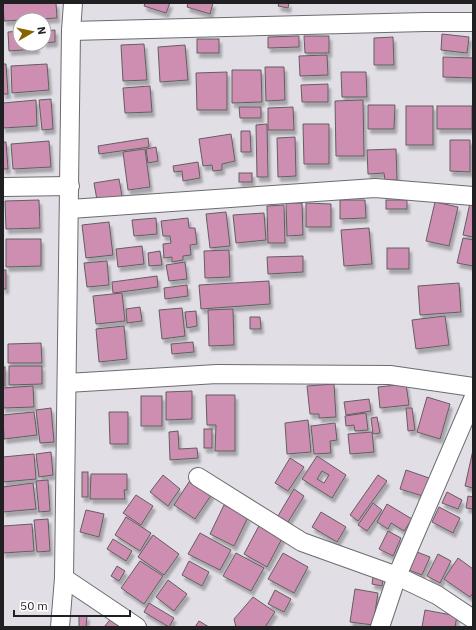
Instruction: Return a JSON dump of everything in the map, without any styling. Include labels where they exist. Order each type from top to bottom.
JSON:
[{"type":"street","points":[[60,627],[64,578],[70,209],[71,31],[73,3]]},
{"type":"street","points":[[71,31],[473,22]]},
{"type":"street","points":[[3,187],[70,186]]},
{"type":"street","points":[[70,209],[375,188],[473,196]]},
{"type":"street","points":[[67,384],[217,374],[382,375],[473,387]]},
{"type":"street","points":[[380,627],[397,576],[473,399]]},
{"type":"street","points":[[198,477],[302,542],[397,576],[437,595],[473,619]]},
{"type":"street","points":[[64,578],[137,627]]},
{"type":"building","points":[[3,3],[56,3],[57,18],[52,18],[52,12],[12,12],[12,21],[4,21]]},
{"type":"building","points":[[145,3],[170,3],[166,13],[144,6]]},
{"type":"building","points":[[188,3],[213,3],[210,14],[187,7]]},
{"type":"building","points":[[279,3],[289,3],[288,8],[278,6]]},
{"type":"building","points":[[52,30],[55,30],[55,42],[52,42]]},
{"type":"building","points":[[8,32],[12,32],[12,51],[9,51]]},
{"type":"building","points":[[442,34],[469,37],[467,53],[441,50]]},
{"type":"building","points":[[299,36],[299,47],[268,48],[268,37]]},
{"type":"building","points":[[304,36],[329,36],[329,53],[305,53]]},
{"type":"building","points":[[393,37],[394,65],[374,65],[374,38]]},
{"type":"building","points":[[197,39],[219,39],[219,53],[197,53]]},
{"type":"building","points":[[144,44],[147,80],[123,81],[121,45]]},
{"type":"building","points":[[185,45],[188,80],[160,82],[158,47]]},
{"type":"building","points":[[327,55],[328,75],[300,76],[299,56]]},
{"type":"building","points":[[443,57],[473,58],[473,78],[443,77]]},
{"type":"building","points":[[3,64],[6,64],[8,94],[3,94]]},
{"type":"building","points":[[47,64],[49,90],[12,93],[11,66]]},
{"type":"building","points":[[265,67],[284,67],[285,100],[266,101]]},
{"type":"building","points":[[232,70],[261,70],[262,102],[232,103]]},
{"type":"building","points":[[227,72],[227,110],[197,110],[196,73]]},
{"type":"building","points":[[341,72],[366,72],[367,97],[342,97]]},
{"type":"building","points":[[328,84],[328,102],[302,102],[301,85]]},
{"type":"building","points":[[150,86],[152,112],[125,113],[123,88]]},
{"type":"building","points":[[51,99],[53,129],[42,130],[39,100]]},
{"type":"building","points":[[36,100],[37,126],[3,128],[3,103]]},
{"type":"building","points":[[363,100],[364,156],[336,156],[335,101]]},
{"type":"building","points":[[368,105],[395,105],[394,129],[368,129]]},
{"type":"building","points":[[406,106],[433,106],[433,145],[406,145]]},
{"type":"building","points":[[437,106],[472,106],[472,129],[437,129]]},
{"type":"building","points":[[239,107],[261,107],[261,118],[240,118]]},
{"type":"building","points":[[293,107],[294,130],[268,130],[268,108]]},
{"type":"building","points":[[267,124],[268,177],[257,177],[256,125]]},
{"type":"building","points":[[303,124],[329,124],[329,164],[304,164]]},
{"type":"building","points":[[241,131],[250,131],[251,152],[241,152]]},
{"type":"building","points":[[231,134],[235,161],[222,164],[222,170],[213,171],[212,165],[203,166],[199,139]]},
{"type":"building","points":[[295,137],[296,176],[278,177],[277,138]]},
{"type":"building","points":[[148,138],[149,147],[99,154],[98,146]]},
{"type":"building","points":[[450,140],[470,140],[470,172],[450,171]]},
{"type":"building","points":[[49,141],[51,167],[13,169],[11,144]]},
{"type":"building","points":[[3,142],[6,142],[8,169],[3,169]]},
{"type":"building","points":[[156,147],[158,161],[148,163],[146,149]]},
{"type":"building","points":[[145,149],[150,187],[128,190],[123,152]]},
{"type":"building","points":[[396,149],[397,180],[385,180],[384,173],[368,174],[367,150]]},
{"type":"building","points":[[198,162],[200,178],[183,181],[182,171],[174,172],[173,166]]},
{"type":"building","points":[[239,173],[252,173],[252,182],[239,182]]},
{"type":"building","points":[[119,179],[122,196],[97,200],[94,183]]},
{"type":"building","points":[[39,200],[40,228],[6,229],[5,201]]},
{"type":"building","points":[[340,200],[365,200],[366,218],[340,219]]},
{"type":"building","points":[[386,200],[407,200],[407,209],[386,209]]},
{"type":"building","points":[[435,202],[458,207],[449,246],[426,241]]},
{"type":"building","points":[[286,203],[302,203],[303,235],[287,236]]},
{"type":"building","points":[[306,203],[331,204],[331,227],[306,227]]},
{"type":"building","points":[[470,203],[473,204],[473,237],[463,235]]},
{"type":"building","points":[[284,205],[285,243],[268,243],[267,206]]},
{"type":"building","points":[[226,212],[230,246],[210,248],[206,214]]},
{"type":"building","points":[[264,213],[266,240],[236,243],[233,215]]},
{"type":"building","points":[[156,218],[157,234],[134,236],[132,220]]},
{"type":"building","points":[[188,218],[189,228],[195,228],[197,244],[190,245],[191,255],[183,256],[183,260],[172,262],[172,257],[164,258],[163,244],[171,243],[170,236],[163,236],[161,221]]},
{"type":"building","points":[[109,222],[113,255],[86,258],[82,225]]},
{"type":"building","points":[[369,228],[372,264],[344,266],[341,230]]},
{"type":"building","points":[[463,238],[473,240],[473,266],[457,263]]},
{"type":"building","points":[[6,239],[41,239],[41,266],[6,267]]},
{"type":"building","points":[[142,246],[144,264],[118,267],[116,249]]},
{"type":"building","points":[[387,248],[409,248],[409,269],[387,269]]},
{"type":"building","points":[[229,250],[230,277],[205,278],[204,251]]},
{"type":"building","points":[[160,251],[162,265],[149,266],[148,253]]},
{"type":"building","points":[[303,256],[303,272],[268,274],[267,257]]},
{"type":"building","points":[[107,261],[109,285],[87,287],[84,263]]},
{"type":"building","points":[[185,262],[187,279],[169,281],[166,265]]},
{"type":"building","points":[[3,270],[6,270],[6,289],[3,289]]},
{"type":"building","points":[[157,276],[158,287],[113,293],[112,282]]},
{"type":"building","points":[[269,281],[270,304],[201,309],[199,285]]},
{"type":"building","points":[[459,283],[461,312],[420,315],[418,286]]},
{"type":"building","points":[[187,285],[188,296],[165,299],[164,288]]},
{"type":"building","points":[[122,293],[125,321],[96,324],[93,296]]},
{"type":"building","points":[[140,307],[142,321],[127,323],[126,309]]},
{"type":"building","points":[[182,308],[185,336],[162,339],[159,310]]},
{"type":"building","points":[[233,309],[234,345],[209,346],[208,310]]},
{"type":"building","points":[[196,311],[197,326],[187,328],[185,312]]},
{"type":"building","points":[[445,316],[449,345],[416,349],[412,320]]},
{"type":"building","points":[[250,317],[260,317],[261,329],[250,329]]},
{"type":"building","points":[[124,326],[127,359],[99,362],[96,329]]},
{"type":"building","points":[[193,342],[194,352],[172,354],[171,344]]},
{"type":"building","points":[[41,343],[42,363],[8,363],[8,344]]},
{"type":"building","points":[[9,366],[42,366],[42,384],[9,385]]},
{"type":"building","points":[[3,367],[5,367],[5,386],[3,386]]},
{"type":"building","points":[[334,384],[336,417],[319,418],[319,414],[310,414],[307,386]]},
{"type":"building","points":[[406,384],[409,405],[380,408],[378,387]]},
{"type":"building","points":[[33,386],[34,407],[3,408],[3,388]]},
{"type":"building","points":[[192,391],[192,419],[166,420],[166,392]]},
{"type":"building","points":[[206,395],[235,395],[235,451],[215,451],[216,425],[207,425]]},
{"type":"building","points":[[141,396],[162,396],[162,426],[141,426]]},
{"type":"building","points":[[427,397],[450,404],[440,439],[417,432]]},
{"type":"building","points":[[369,399],[371,411],[346,415],[344,402]]},
{"type":"building","points":[[51,408],[54,442],[40,443],[36,410]]},
{"type":"building","points":[[406,408],[412,408],[415,430],[408,431]]},
{"type":"building","points":[[34,412],[37,435],[4,439],[3,415]]},
{"type":"building","points":[[109,412],[128,412],[128,444],[110,444]]},
{"type":"building","points":[[366,413],[368,430],[355,431],[354,425],[346,426],[345,416]]},
{"type":"building","points":[[377,417],[380,433],[373,434],[371,418]]},
{"type":"building","points":[[308,420],[311,452],[287,454],[285,423]]},
{"type":"building","points":[[335,423],[337,440],[330,441],[331,453],[314,454],[311,426]]},
{"type":"building","points":[[204,429],[212,429],[212,448],[204,448]]},
{"type":"building","points":[[178,431],[179,449],[197,448],[198,458],[170,460],[169,432]]},
{"type":"building","points":[[372,432],[374,452],[350,454],[348,434]]},
{"type":"building","points":[[473,450],[473,488],[465,486]]},
{"type":"building","points":[[51,452],[53,475],[39,477],[36,454]]},
{"type":"building","points":[[34,454],[36,479],[3,482],[3,457]]},
{"type":"building","points":[[317,456],[346,475],[332,498],[302,479]],"holes":[[[322,471],[329,475],[324,483],[317,479]]]},
{"type":"building","points":[[290,458],[304,467],[288,491],[275,483]]},
{"type":"building","points":[[406,470],[432,479],[426,497],[400,489]]},
{"type":"building","points":[[82,472],[88,472],[88,497],[82,497]]},
{"type":"building","points":[[91,474],[127,474],[127,490],[124,490],[125,499],[90,499]]},
{"type":"building","points":[[163,475],[180,489],[168,506],[150,492]]},
{"type":"building","points":[[378,475],[387,481],[358,521],[350,515]]},
{"type":"building","points":[[191,479],[212,494],[195,519],[174,505]]},
{"type":"building","points":[[48,480],[50,511],[39,512],[36,481]]},
{"type":"building","points":[[33,483],[36,509],[3,512],[3,487]]},
{"type":"building","points":[[294,489],[304,496],[288,522],[278,516]]},
{"type":"building","points":[[447,492],[462,500],[458,509],[442,503]]},
{"type":"building","points":[[136,495],[153,506],[141,525],[123,513]]},
{"type":"building","points":[[468,496],[473,497],[473,509],[466,508]]},
{"type":"building","points":[[373,503],[382,510],[367,531],[358,525]]},
{"type":"building","points":[[387,504],[412,519],[404,531],[391,523],[388,529],[377,522]]},
{"type":"building","points":[[224,505],[248,517],[234,546],[210,534]]},
{"type":"building","points":[[439,507],[460,518],[453,533],[432,522]]},
{"type":"building","points":[[86,510],[104,514],[99,537],[80,532]]},
{"type":"building","points":[[321,512],[346,527],[337,542],[312,527]]},
{"type":"building","points":[[126,517],[151,533],[140,551],[115,535]]},
{"type":"building","points":[[48,519],[50,551],[37,552],[34,520]]},
{"type":"building","points":[[261,522],[284,535],[267,567],[244,554]]},
{"type":"building","points":[[32,524],[34,551],[3,553],[3,526]]},
{"type":"building","points":[[388,531],[401,538],[393,556],[379,549]]},
{"type":"building","points":[[200,533],[231,550],[220,570],[188,554]]},
{"type":"building","points":[[153,535],[179,554],[164,575],[138,557]]},
{"type":"building","points":[[113,539],[132,551],[126,561],[107,549]]},
{"type":"building","points":[[417,552],[430,557],[422,575],[409,570]]},
{"type":"building","points":[[236,553],[264,568],[251,591],[223,576]]},
{"type":"building","points":[[283,553],[308,567],[294,593],[268,579]]},
{"type":"building","points":[[438,554],[451,561],[440,583],[427,576]]},
{"type":"building","points":[[458,558],[473,569],[473,593],[470,597],[444,579]]},
{"type":"building","points":[[140,561],[163,576],[144,604],[121,588]]},
{"type":"building","points":[[189,561],[209,572],[202,586],[182,575]]},
{"type":"building","points":[[117,566],[125,571],[119,581],[111,576]]},
{"type":"building","points":[[373,577],[383,579],[382,586],[372,584]]},
{"type":"building","points":[[168,580],[187,594],[174,611],[156,597]]},
{"type":"building","points":[[355,589],[378,593],[373,625],[350,622]]},
{"type":"building","points":[[275,590],[291,599],[284,612],[268,604]]},
{"type":"building","points":[[253,597],[275,612],[265,627],[236,627],[234,619]]},
{"type":"building","points":[[149,603],[174,618],[169,627],[144,612]]},
{"type":"building","points":[[425,610],[457,616],[455,627],[422,627]]},
{"type":"building","points":[[114,615],[128,627],[104,627]]},
{"type":"building","points":[[79,616],[87,616],[86,627],[79,627]]},
{"type":"building","points":[[199,621],[209,627],[195,627]]}]
